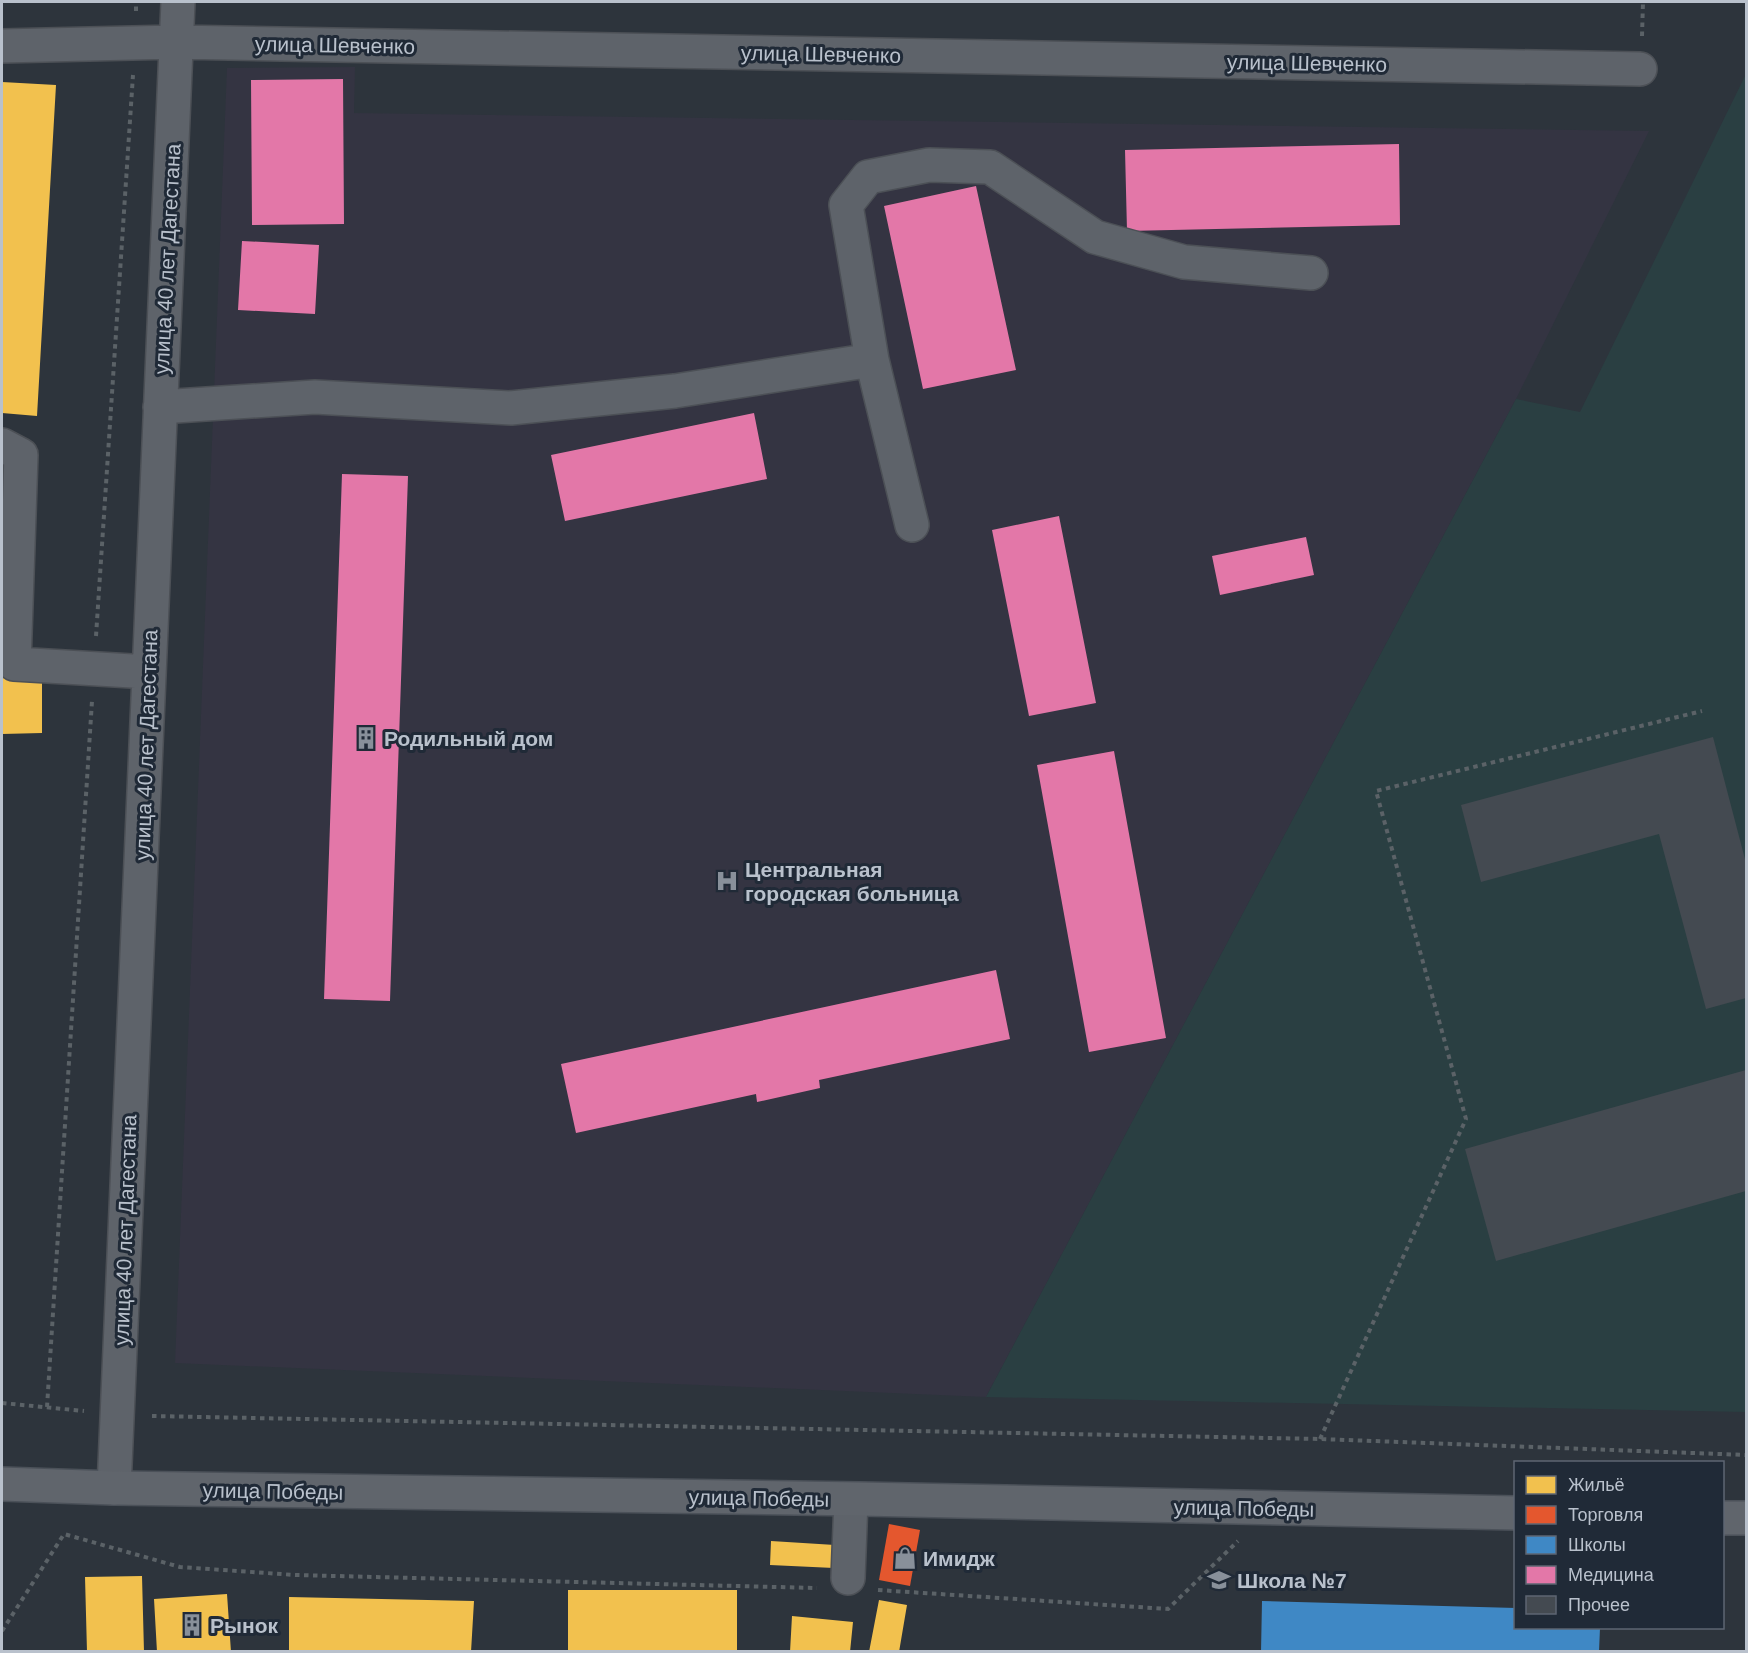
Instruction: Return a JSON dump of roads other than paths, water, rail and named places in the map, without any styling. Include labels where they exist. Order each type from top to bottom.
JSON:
[{"type":"main road","name":"улица Победы","points":[[2,1476],[114,1484],[1514,1514]]},
{"type":"main road","name":"улица Победы","points":[[2,1484],[839,1492],[1514,1506]]},
{"type":"main road","points":[[1724,1510],[1746,1510]]},
{"type":"main road","points":[[1724,1518],[1746,1518]]},
{"type":"street","name":"улица 40 лет Дагестана","points":[[114,1484],[178,2]]},
{"type":"street","name":"улица Шевченко","points":[[2,46],[176,42],[1640,69]]},
{"type":"street","points":[[912,525],[872,360],[846,205],[868,177],[929,165],[990,167],[1095,237],[1184,262],[1311,273]]},
{"type":"street","points":[[160,407],[315,397],[511,408],[675,391],[872,360]]},
{"type":"street","points":[[2,445],[21,455],[8,664],[149,672]]},
{"type":"street","points":[[850,1586],[851,1500]]},
{"type":"place","name":"Родильный дом","points":[[366,738]]},
{"type":"place","name":"Центральная городская больница","points":[[727,881]]},
{"type":"place","name":"Имидж","points":[[905,1558]]},
{"type":"place","name":"Школа №7","points":[[1219,1580]]},
{"type":"place","name":"Рынок","points":[[192,1625]]}]
